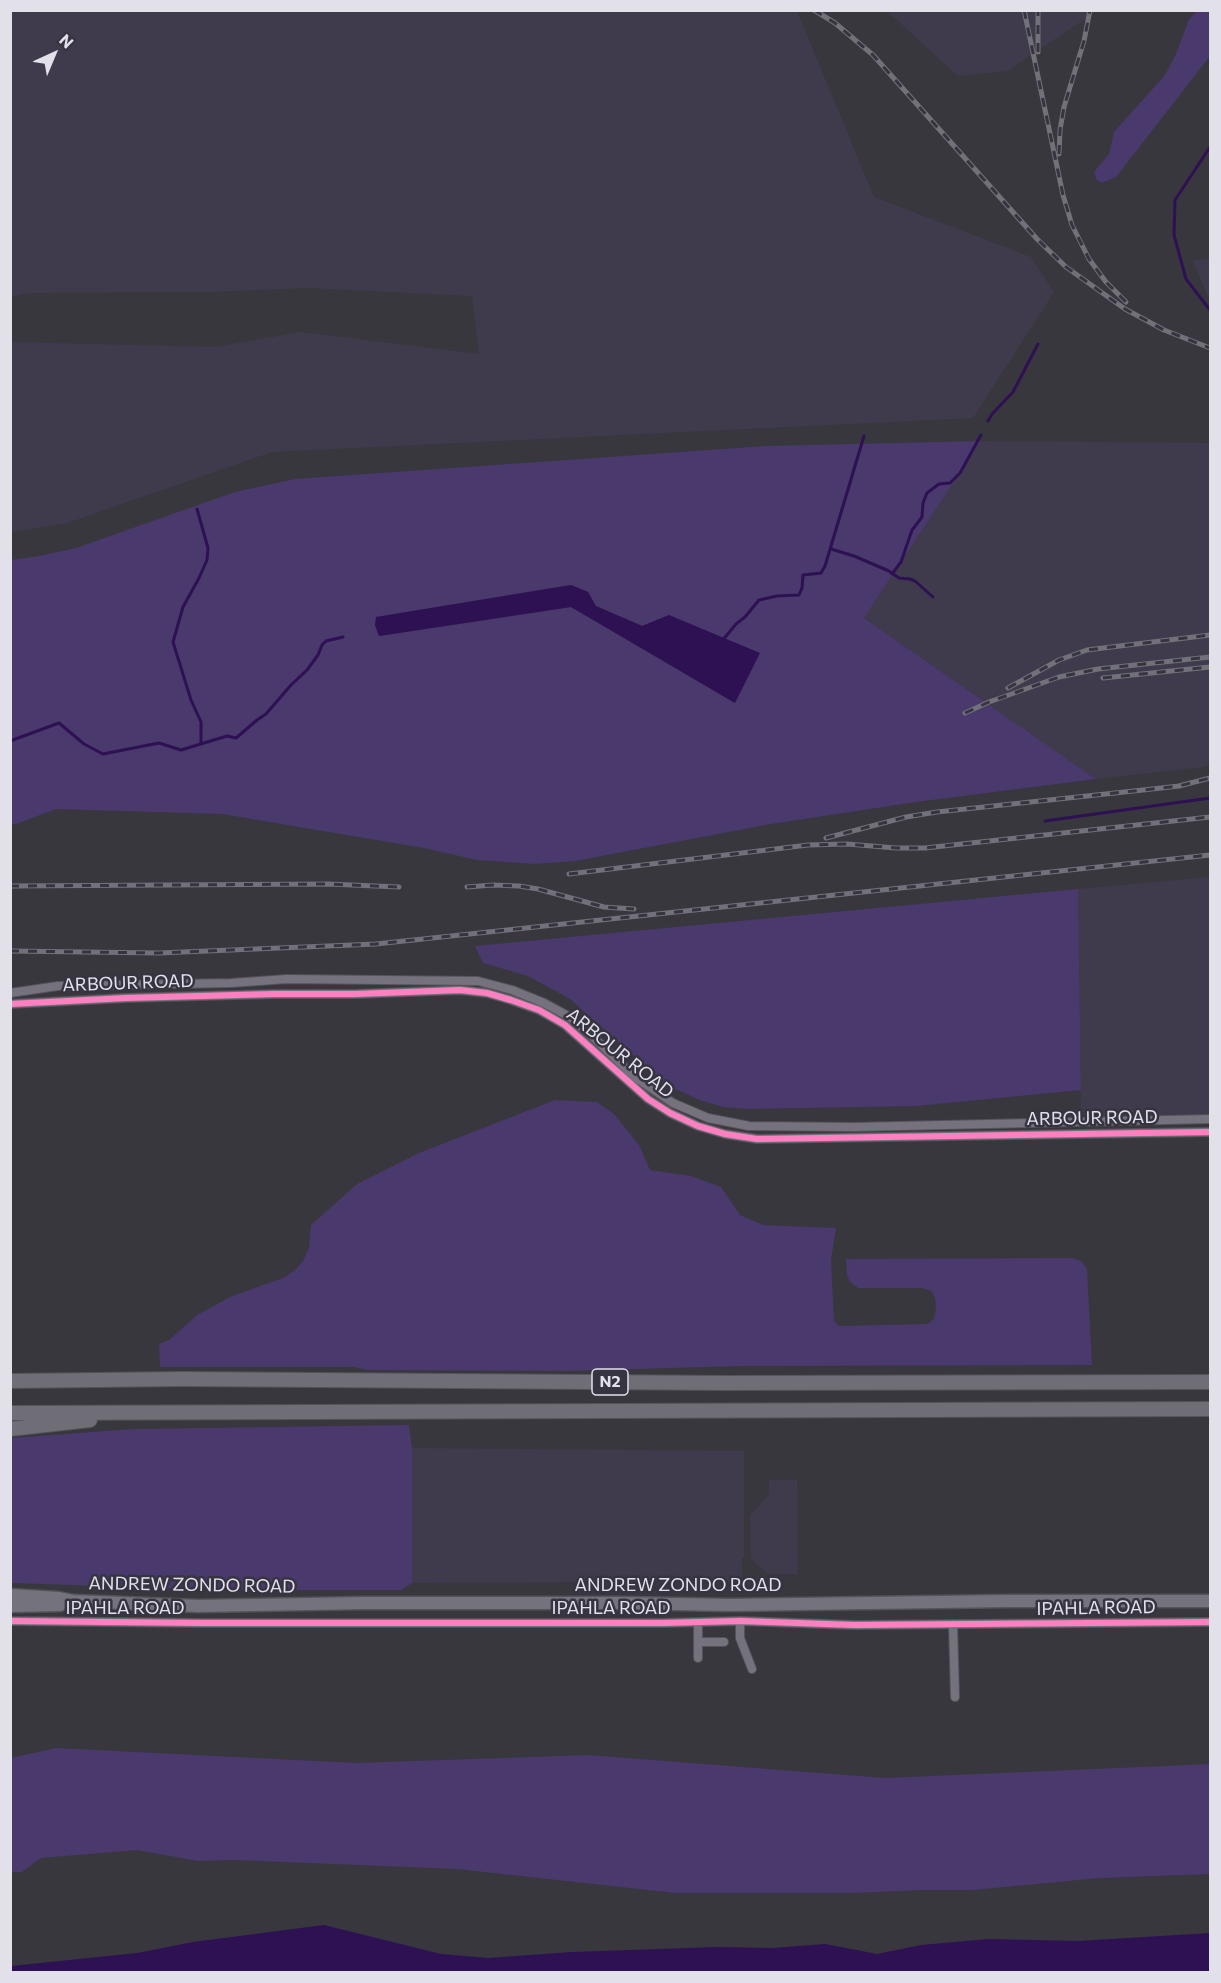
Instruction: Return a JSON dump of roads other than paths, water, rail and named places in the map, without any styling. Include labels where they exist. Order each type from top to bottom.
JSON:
[{"type":"highway","points":[[10,1371],[182,1379]]},
{"type":"highway","name":"N2","points":[[10,1381],[182,1379],[1210,1382]]},
{"type":"highway","name":"N2","points":[[10,1413],[1210,1409]]},
{"type":"highway","points":[[10,1429],[155,1412]]},
{"type":"main road","name":"ANDREW ZONDO ROAD","points":[[10,1596],[198,1606],[363,1603],[750,1605],[1007,1600],[1210,1601]]},
{"type":"main road","name":"ANDREW ZONDO ROAD","points":[[10,1606],[67,1604],[73,1601]]},
{"type":"street","name":"ARBOUR ROAD","points":[[10,993],[58,986],[231,983],[274,979],[478,981],[512,990],[570,1017],[636,1078],[673,1103],[708,1118],[749,1126],[854,1128],[1210,1119]]},
{"type":"street","name":"ARBOUR ROAD","points":[[10,1004],[126,998],[460,990],[487,993],[511,1000],[565,1024],[648,1099],[670,1113],[725,1134],[757,1138],[1210,1132]]},
{"type":"street","name":"IPAHLA ROAD","points":[[10,1622],[698,1623],[740,1621],[855,1625],[1210,1622]]},
{"type":"street","points":[[740,1621],[740,1638],[752,1670]]},
{"type":"street","points":[[698,1623],[698,1658]]},
{"type":"street","points":[[953,1624],[955,1697]]},
{"type":"street","points":[[698,1642],[724,1642]]},
{"type":"waterway","points":[[1210,147],[1175,200],[1174,235],[1186,279],[1210,310]]},
{"type":"waterway","points":[[988,421],[1013,392],[1038,344]]},
{"type":"waterway","points":[[892,574],[901,562],[912,530],[922,517],[923,503],[927,493],[939,484],[950,483],[960,473],[981,435]]},
{"type":"waterway","points":[[722,641],[759,600],[799,595],[803,575],[821,573],[864,436]]},
{"type":"waterway","points":[[197,509],[208,548],[207,560],[183,607],[173,642],[191,700],[201,722],[201,744]]},
{"type":"waterway","points":[[831,549],[854,556],[889,571],[899,578],[915,581],[933,597]]},
{"type":"waterway","points":[[10,741],[59,723],[84,744],[103,754],[159,743],[181,750],[227,736],[236,738],[266,714],[307,670],[326,641],[343,637]]},
{"type":"waterway","points":[[1045,821],[1210,798]]},
{"type":"railway","points":[[814,10],[835,23],[873,55],[1037,239],[1066,267],[1125,309],[1164,330],[1210,348]]},
{"type":"railway","points":[[1024,10],[1063,195],[1072,225],[1089,259],[1106,282],[1126,302]]},
{"type":"railway","points":[[1038,10],[1038,52]]},
{"type":"railway","points":[[1059,154],[1064,107],[1084,41],[1090,10]]},
{"type":"railway","points":[[1008,688],[1059,660],[1087,650],[1210,635]]},
{"type":"railway","points":[[965,713],[1059,677],[1098,669],[1210,657]]},
{"type":"railway","points":[[1103,678],[1210,667]]},
{"type":"railway","points":[[826,838],[906,817],[937,812],[1179,786],[1210,778]]},
{"type":"railway","points":[[569,874],[808,845],[847,844],[925,848],[1210,817]]},
{"type":"railway","points":[[10,951],[159,953],[376,944],[1210,855]]},
{"type":"railway","points":[[10,886],[328,884],[399,887]]},
{"type":"railway","points":[[467,887],[519,886],[604,907],[634,909]]}]
